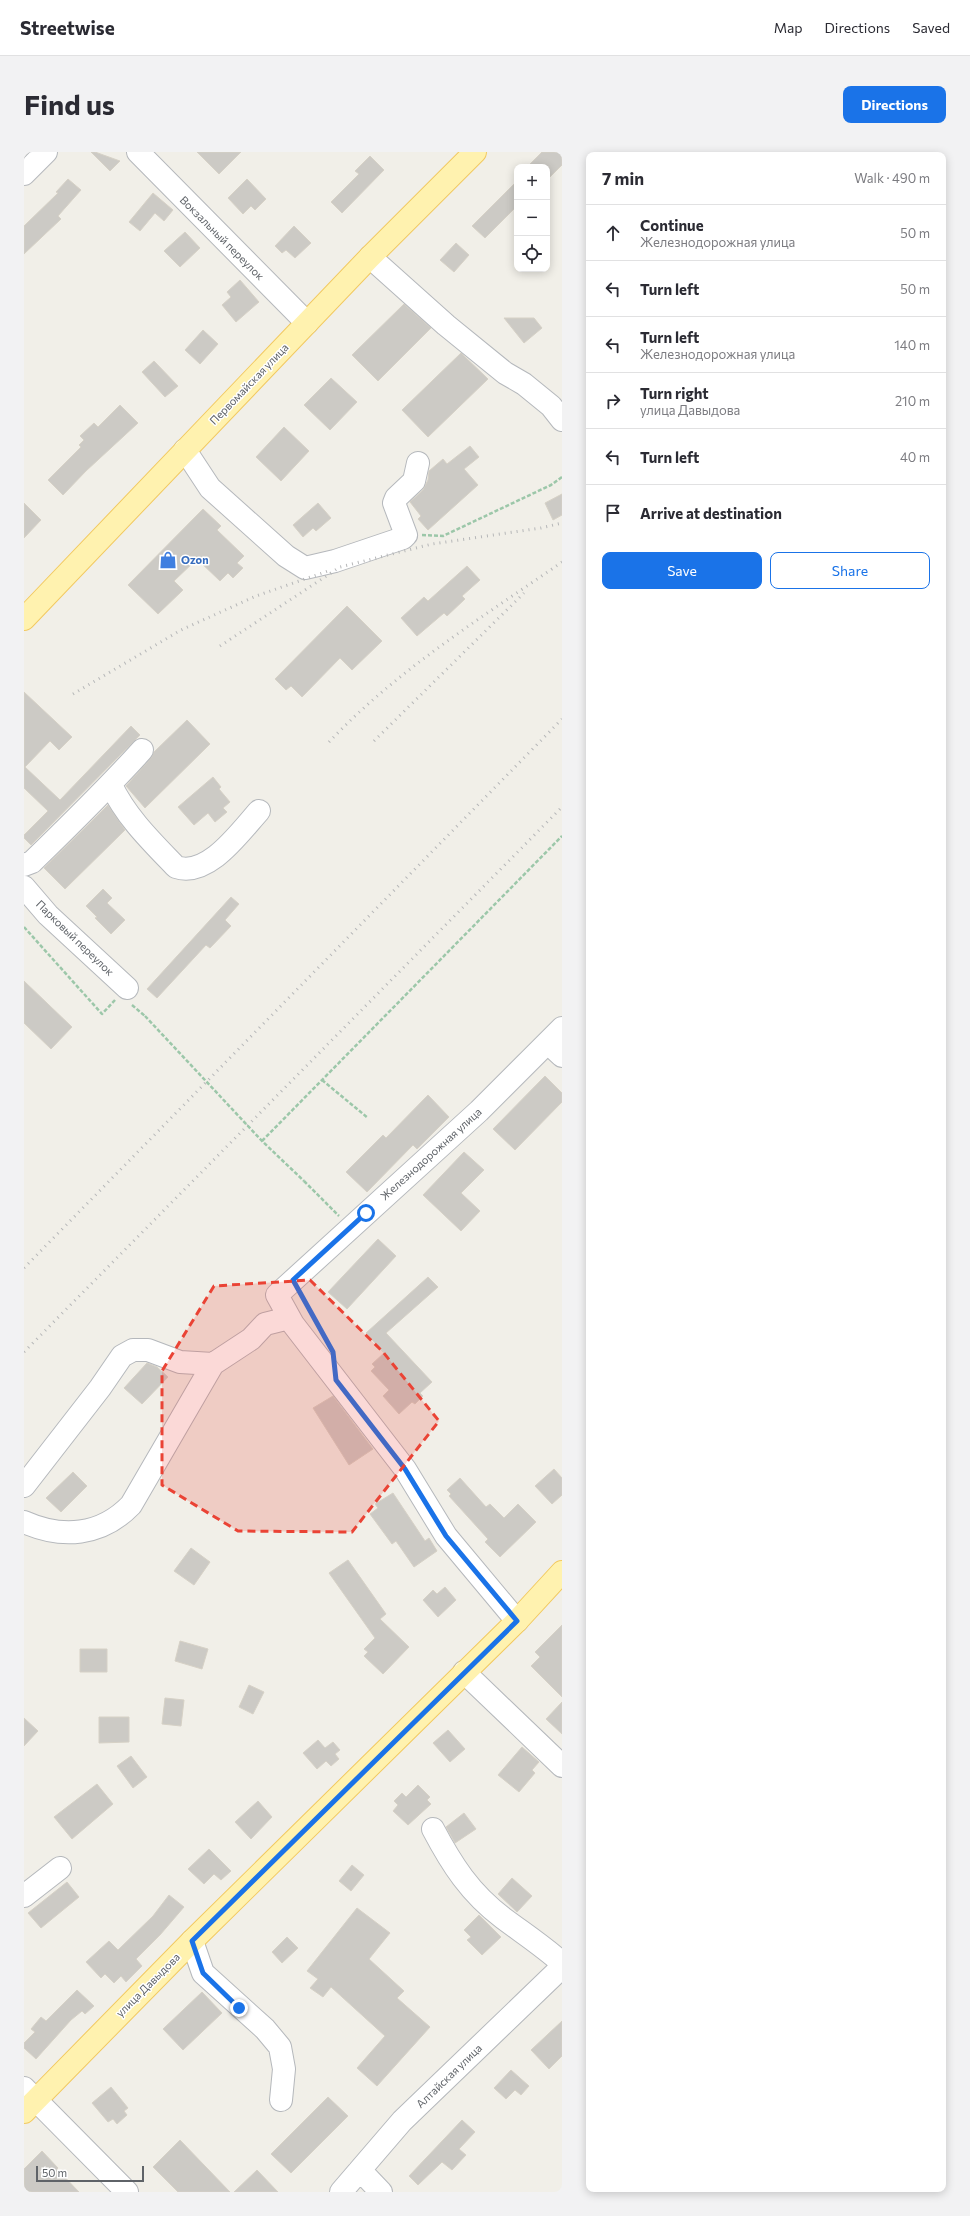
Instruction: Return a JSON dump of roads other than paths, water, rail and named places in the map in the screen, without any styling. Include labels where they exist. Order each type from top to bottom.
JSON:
[{"type":"main road","name":"Первомайская улица","points":[[24,619],[370,256],[476,152]]},
{"type":"main road","name":"улица Давыдова","points":[[28,2100],[517,1621],[562,1572]]},
{"type":"street","points":[[24,174],[46,152]]},
{"type":"street","name":"Вокзальный переулок","points":[[138,152],[307,323]]},
{"type":"street","points":[[370,256],[446,325],[505,373],[524,384],[551,406],[562,420]]},
{"type":"street","points":[[185,450],[210,488],[286,556],[305,568],[335,561],[397,541],[406,535],[394,503],[396,498],[414,480],[418,463]]},
{"type":"street","points":[[24,865],[32,862],[111,784],[142,750]]},
{"type":"street","points":[[111,784],[118,799],[140,829],[176,867],[184,870],[204,864],[216,858],[259,811]]},
{"type":"street","name":"Парковый переулок","points":[[24,887],[48,915],[124,992]]},
{"type":"street","name":"Железнодорожная улица","points":[[517,1621],[446,1536],[405,1469],[289,1318],[277,1295],[557,1042]]},
{"type":"street","points":[[24,1522],[42,1530],[68,1534],[93,1529],[119,1518],[131,1505],[213,1364],[251,1339],[265,1324],[289,1318]]},
{"type":"street","points":[[24,1486],[100,1388],[122,1356],[133,1350],[148,1350],[180,1362],[213,1364]]},
{"type":"street","points":[[464,1672],[562,1766]]},
{"type":"street","points":[[433,1829],[452,1865],[468,1886],[502,1918],[536,1941],[562,1963]]},
{"type":"street","points":[[24,1896],[60,1868]]},
{"type":"street","points":[[192,1941],[203,1973],[265,2030],[280,2047],[284,2069],[281,2100]]},
{"type":"street","name":"Алтайская улица","points":[[341,2192],[402,2122],[562,1967]]},
{"type":"street","points":[[28,2100],[127,2192]]},
{"type":"street","points":[[360,2170],[381,2192]]},
{"type":"railway","points":[[220,646],[340,567],[432,544],[541,528],[562,523]]},
{"type":"railway","points":[[329,742],[355,716],[411,668],[562,562]]},
{"type":"railway","points":[[73,694],[181,630],[256,596],[328,571]]},
{"type":"railway","points":[[374,741],[524,593]]},
{"type":"railway","points":[[24,1268],[562,719]]},
{"type":"railway","points":[[24,1352],[562,807]]},
{"type":"place","name":"Ozon","points":[[168,560]]}]
